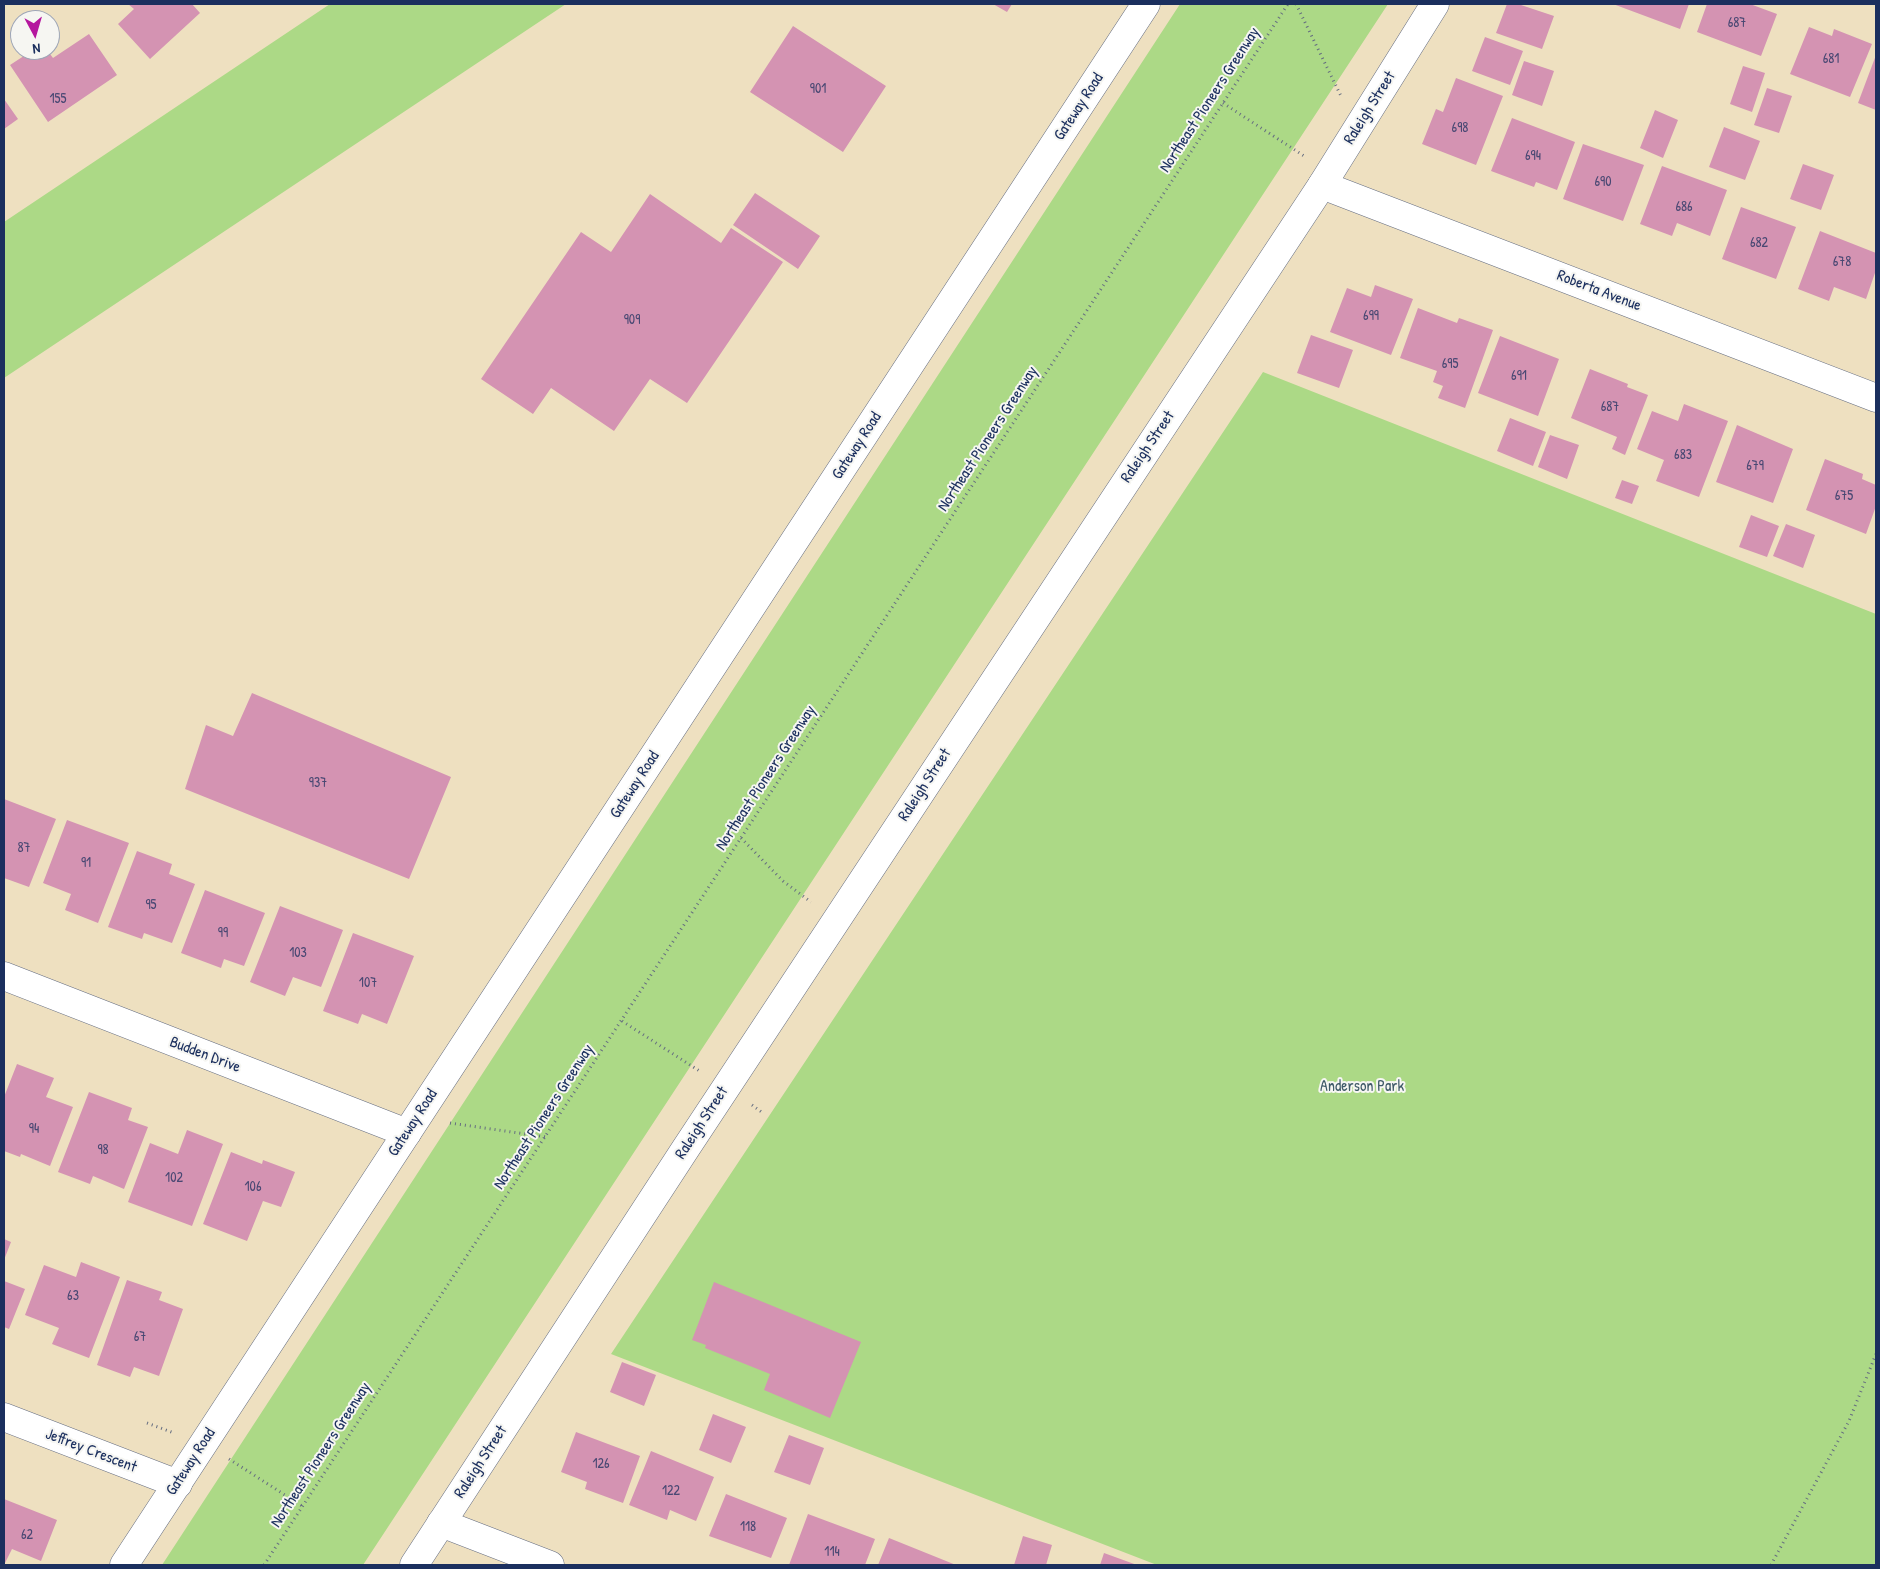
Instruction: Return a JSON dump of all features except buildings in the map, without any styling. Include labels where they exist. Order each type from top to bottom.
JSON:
[{"type":"street","name":"Gateway Road","points":[[124,1565],[1146,4]]},
{"type":"street","name":"Raleigh Street","points":[[414,1565],[835,920],[1326,179],[1435,4]]},
{"type":"street","name":"Roberta Avenue","points":[[1326,179],[1876,398]]},
{"type":"street","name":"Budden Drive","points":[[4,976],[412,1125]]},
{"type":"street","name":"Jeffrey Crescent","points":[[4,1417],[178,1484]]},
{"type":"street","points":[[441,1522],[550,1565]]},
{"type":"path","name":"Northeast Pioneers Greenway","points":[[264,1565],[1288,4]]},
{"type":"path","points":[[1296,4],[1357,128]]},
{"type":"path","points":[[1223,103],[1326,179]]},
{"type":"path","points":[[742,838],[783,881],[835,920]]},
{"type":"path","points":[[622,1021],[725,1088]]},
{"type":"path","points":[[412,1125],[546,1137]]},
{"type":"path","points":[[1771,1565],[1849,1421],[1876,1354]]},
{"type":"path","points":[[204,1443],[302,1506]]},
{"type":"green space","points":[[330,4],[566,4],[4,378],[4,222]]},
{"type":"green space","points":[[1180,4],[1388,4],[363,1565],[162,1565]]},
{"type":"green space","name":"Anderson Park","points":[[1263,372],[1876,614],[1876,1565],[1157,1565],[611,1354]]}]
